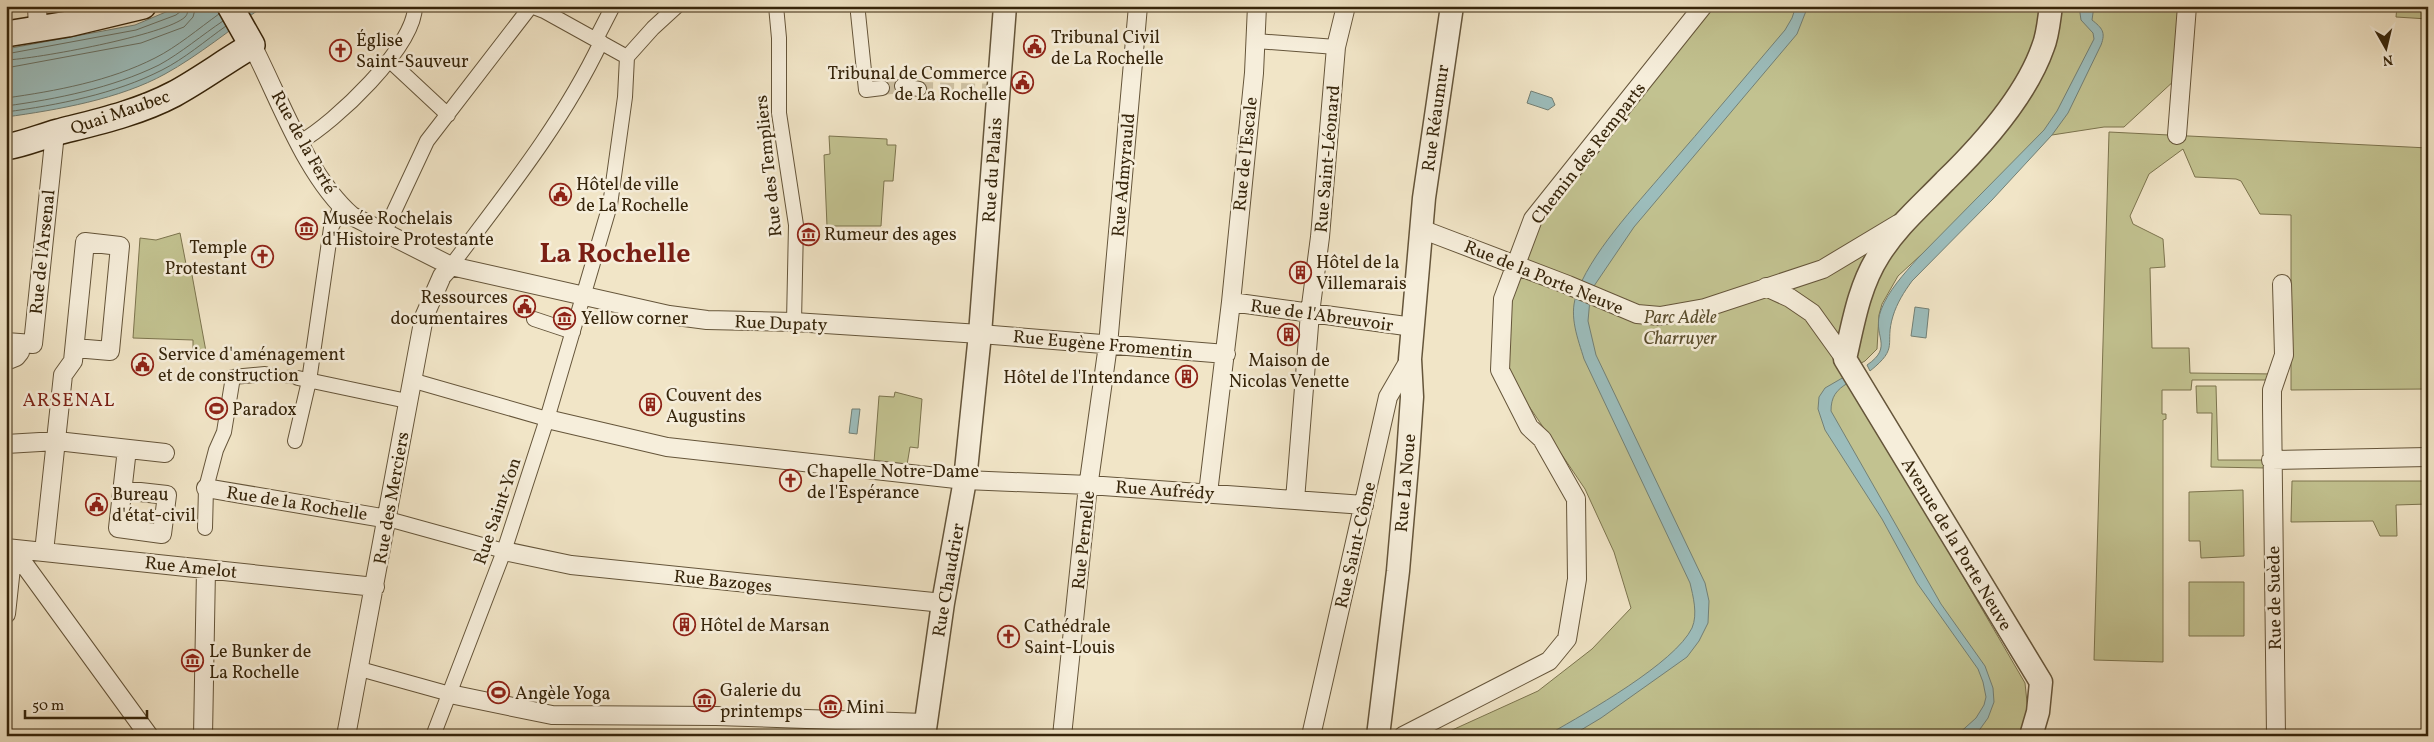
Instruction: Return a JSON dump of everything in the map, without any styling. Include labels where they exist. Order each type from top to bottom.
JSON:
[{"type":"main road","points":[[6,34],[38,18],[143,6]]},
{"type":"main road","points":[[230,6],[248,36]]},
{"type":"main road","name":"Quai Maubec","points":[[6,147],[29,143],[55,133],[102,122],[174,94],[248,36]]},
{"type":"street","points":[[300,142],[340,113],[389,60],[405,38],[416,12],[416,6]]},
{"type":"street","points":[[451,266],[551,133],[582,82],[613,6]]},
{"type":"street","points":[[384,233],[427,141],[534,7],[627,56],[677,6]]},
{"type":"street","name":"Rue des Templiers","points":[[776,6],[779,38],[779,113],[796,225],[794,322]]},
{"type":"street","name":"Rue du Palais","points":[[980,334],[1005,6]]},
{"type":"street","name":"Rue Admyrauld","points":[[1108,344],[1138,6]]},
{"type":"street","name":"Rue de l'Escale","points":[[1208,494],[1226,354],[1256,41],[1257,6]]},
{"type":"street","name":"Rue Saint-Léonard","points":[[1295,500],[1310,313],[1320,237],[1336,47],[1346,6]]},
{"type":"street","name":"Rue Réaumur","points":[[1421,229],[1452,6]]},
{"type":"street","name":"Chemin des Remparts","points":[[1403,736],[1549,661],[1567,639],[1577,579],[1576,499],[1542,439],[1529,428],[1500,370],[1503,299],[1533,219],[1703,6]]},
{"type":"street","points":[[1845,359],[1858,302],[1878,256],[1905,220],[1947,180],[2015,103],[2032,74],[2044,46],[2051,6]]},
{"type":"street","points":[[2178,135],[2187,6]]},
{"type":"street","points":[[858,12],[866,90],[882,88]]},
{"type":"street","name":"Rue de la Ferté","points":[[248,36],[317,174],[341,207],[352,216],[451,266]]},
{"type":"street","points":[[1256,41],[1336,47]]},
{"type":"street","name":"Rue Saint-Yon","points":[[433,736],[504,551],[547,419],[610,205],[624,96],[627,56]]},
{"type":"street","points":[[389,60],[448,115]]},
{"type":"street","points":[[902,86],[919,88]]},
{"type":"street","name":"Rue de l'Arsenal","points":[[11,342],[33,344],[55,133]]},
{"type":"street","points":[[295,441],[303,380],[331,228],[341,207]]},
{"type":"street","name":"Rue de la Porte Neuve","points":[[1421,229],[1568,284],[1637,314],[1660,316],[1704,308],[1823,269],[1905,220]]},
{"type":"street","name":"Rue La Noue","points":[[1378,736],[1398,571],[1408,455],[1412,397],[1410,359],[1421,229]]},
{"type":"street","points":[[44,552],[63,375],[73,361],[85,242],[120,246],[110,351],[75,348]]},
{"type":"street","name":"Rue Dupaty","points":[[451,266],[669,314],[707,320],[794,322],[980,334]]},
{"type":"street","name":"Rue des Merciers","points":[[346,736],[388,519],[407,401],[424,317],[442,276],[451,266]]},
{"type":"street","name":"Rue de Suède","points":[[2276,736],[2271,460],[2272,390],[2284,355],[2282,284]]},
{"type":"street","points":[[1766,287],[1790,298],[1812,313],[1845,359]]},
{"type":"street","name":"Rue de l'Abreuvoir","points":[[1231,302],[1413,327]]},
{"type":"street","points":[[534,319],[573,332]]},
{"type":"street","name":"Rue Eugène Fromentin","points":[[980,334],[1226,354]]},
{"type":"street","name":"Rue Chaudrier","points":[[925,729],[943,603],[965,480],[980,334]]},
{"type":"street","points":[[6,361],[16,357],[20,352],[20,346],[11,342]]},
{"type":"street","name":"Rue Pernelle","points":[[1062,736],[1088,485],[1108,344]]},
{"type":"street","name":"Rue Saint-Côme","points":[[1311,736],[1388,397],[1410,359]]},
{"type":"street","name":"Avenue de la Porte Neuve","points":[[1845,359],[2042,682],[2038,712],[2031,736]]},
{"type":"street","points":[[205,528],[206,488],[216,450],[224,432],[233,377],[265,374]]},
{"type":"street","points":[[303,380],[407,401]]},
{"type":"street","points":[[411,380],[547,419]]},
{"type":"street","name":"Rue Aufrédy","points":[[547,419],[667,447],[965,480],[1088,485],[1364,505]]},
{"type":"street","points":[[6,444],[57,441],[165,453]]},
{"type":"street","points":[[122,490],[167,495],[162,534],[118,528],[122,490],[127,449]]},
{"type":"street","points":[[2271,460],[2428,457]]},
{"type":"street","name":"Rue de la Rochelle","points":[[206,488],[388,519]]},
{"type":"street","points":[[388,519],[504,551]]},
{"type":"street","points":[[6,614],[10,548]]},
{"type":"street","points":[[10,548],[149,736]]},
{"type":"street","name":"Rue Amelot","points":[[10,548],[375,587]]},
{"type":"street","name":"Rue Bazoges","points":[[504,551],[571,565],[943,603]]},
{"type":"street","points":[[203,736],[206,569]]},
{"type":"street","points":[[360,669],[450,694],[552,716],[716,716],[925,729]]},
{"type":"green space","name":"Parc Adèle Charruyer","points":[[1711,6],[2183,6],[2176,79],[2124,127],[2104,127],[2052,135],[1898,276],[1882,304],[1879,315],[1877,349],[1865,361],[1844,372],[2025,683],[2028,712],[2025,736],[1439,736],[1538,691],[1592,649],[1631,608],[1614,552],[1585,489],[1518,390],[1505,367],[1510,300],[1539,223]]},
{"type":"green space","points":[[2397,6],[2428,6],[2428,19],[2396,17]]},
{"type":"green space","points":[[2109,132],[2428,148],[2428,389],[2291,390],[2291,215],[2260,214],[2241,181],[2236,179],[2195,177],[2183,149],[2149,174],[2130,216],[2133,224],[2163,239],[2165,267],[2150,268],[2152,348],[2189,348],[2190,373],[2277,374],[2275,380],[2192,380],[2191,390],[2162,390],[2162,414],[2166,414],[2166,419],[2163,420],[2163,662],[2094,660]]},
{"type":"green space","points":[[829,136],[887,139],[887,145],[896,145],[893,181],[884,181],[881,226],[827,226],[824,155],[830,154]]},
{"type":"green space","points":[[180,233],[186,264],[190,264],[207,357],[193,359],[193,340],[133,338],[140,238],[156,240]]},
{"type":"green space","points":[[2196,386],[2216,386],[2218,460],[2265,460],[2265,468],[2211,467],[2212,413],[2197,413]]},
{"type":"green space","points":[[895,392],[922,399],[918,448],[910,447],[907,465],[874,462],[879,396],[894,397]]},
{"type":"green space","points":[[2292,481],[2428,481],[2428,504],[2396,505],[2397,536],[2380,536],[2373,521],[2291,522]]},
{"type":"green space","points":[[2243,490],[2244,556],[2201,558],[2200,541],[2189,541],[2189,492]]},
{"type":"green space","points":[[2189,582],[2244,582],[2244,636],[2189,636]]},
{"type":"water","points":[[180,6],[264,6],[190,59],[147,83],[88,102],[6,117],[6,49],[135,25]]},
{"type":"water","points":[[1796,6],[1808,6],[1797,34],[1634,227],[1594,286],[1590,299],[1588,321],[1596,355],[1705,583],[1709,601],[1708,623],[1699,641],[1687,657],[1601,718],[1571,736],[1552,736],[1551,733],[1628,686],[1668,656],[1682,642],[1692,628],[1695,617],[1690,583],[1584,359],[1574,320],[1573,312],[1576,296],[1591,264],[1614,231],[1785,30]]},
{"type":"water","points":[[2079,6],[2094,6],[2092,20],[2101,28],[2103,37],[2101,45],[2068,113],[2052,135],[1992,200],[1912,281],[1895,311],[1888,351],[1870,371],[1867,365],[1880,352],[1879,319],[1881,310],[1892,289],[1917,259],[2044,130],[2057,111],[2094,39],[2093,33],[2081,20]]},
{"type":"water","points":[[1531,91],[1552,98],[1555,105],[1548,110],[1527,103]]},
{"type":"water","points":[[1915,307],[1929,309],[1926,338],[1911,336]]},
{"type":"water","points":[[1844,377],[1848,383],[1835,394],[1831,411],[1941,604],[1985,666],[1993,688],[1994,702],[1988,718],[1975,736],[1956,736],[1976,718],[1984,705],[1986,697],[1978,669],[1917,583],[1882,519],[1825,430],[1818,409],[1819,397],[1825,388]]},
{"type":"water","points":[[852,409],[860,409],[857,434],[849,433]]},
{"type":"tunnel","points":[[882,88],[902,86]]},
{"type":"tunnel","points":[[919,89],[998,91]]},
{"type":"tunnel","points":[[265,374],[298,378]]},
{"type":"place","name":"Tribunal Civil de La Rochelle","points":[[1035,47]]},
{"type":"place","name":"Église Saint-Sauveur","points":[[340,50]]},
{"type":"place","name":"Tribunal de Commerce de La Rochelle","points":[[1023,83]]},
{"type":"place","name":"Hôtel de ville de La Rochelle","points":[[560,194]]},
{"type":"place","name":"Musée Rochelais d'Histoire Protestante","points":[[306,228]]},
{"type":"place","name":"Rumeur des ages","points":[[808,234]]},
{"type":"place","name":"Temple Protestant","points":[[263,257]]},
{"type":"place","name":"Hôtel de la Villemarais","points":[[1300,272]]},
{"type":"place","name":"Ressources documentaires","points":[[524,307]]},
{"type":"place","name":"Yellow corner","points":[[565,318]]},
{"type":"place","name":"Maison de Nicolas Venette","points":[[1289,335]]},
{"type":"place","name":"Service d'aménagement et de construction","points":[[142,364]]},
{"type":"place","name":"Hôtel de l'Intendance","points":[[1186,377]]},
{"type":"place","name":"Couvent des Augustins","points":[[650,405]]},
{"type":"place","name":"Paradox","points":[[216,409]]},
{"type":"place","name":"Chapelle Notre-Dame de l'Espérance","points":[[791,481]]},
{"type":"place","name":"Bureau d'état-civil","points":[[96,504]]},
{"type":"place","name":"Hôtel de Marsan","points":[[684,625]]},
{"type":"place","name":"Cathédrale Saint-Louis","points":[[1008,636]]},
{"type":"place","name":"Le Bunker de La Rochelle","points":[[193,661]]},
{"type":"place","name":"Angèle Yoga","points":[[499,693]]},
{"type":"place","name":"Galerie du printemps","points":[[704,700]]},
{"type":"place","name":"Mini","points":[[830,707]]},
{"type":"district","name":"La Rochelle","points":[[615,252]]},
{"type":"district","name":"ARSENAL","points":[[69,399]]}]
